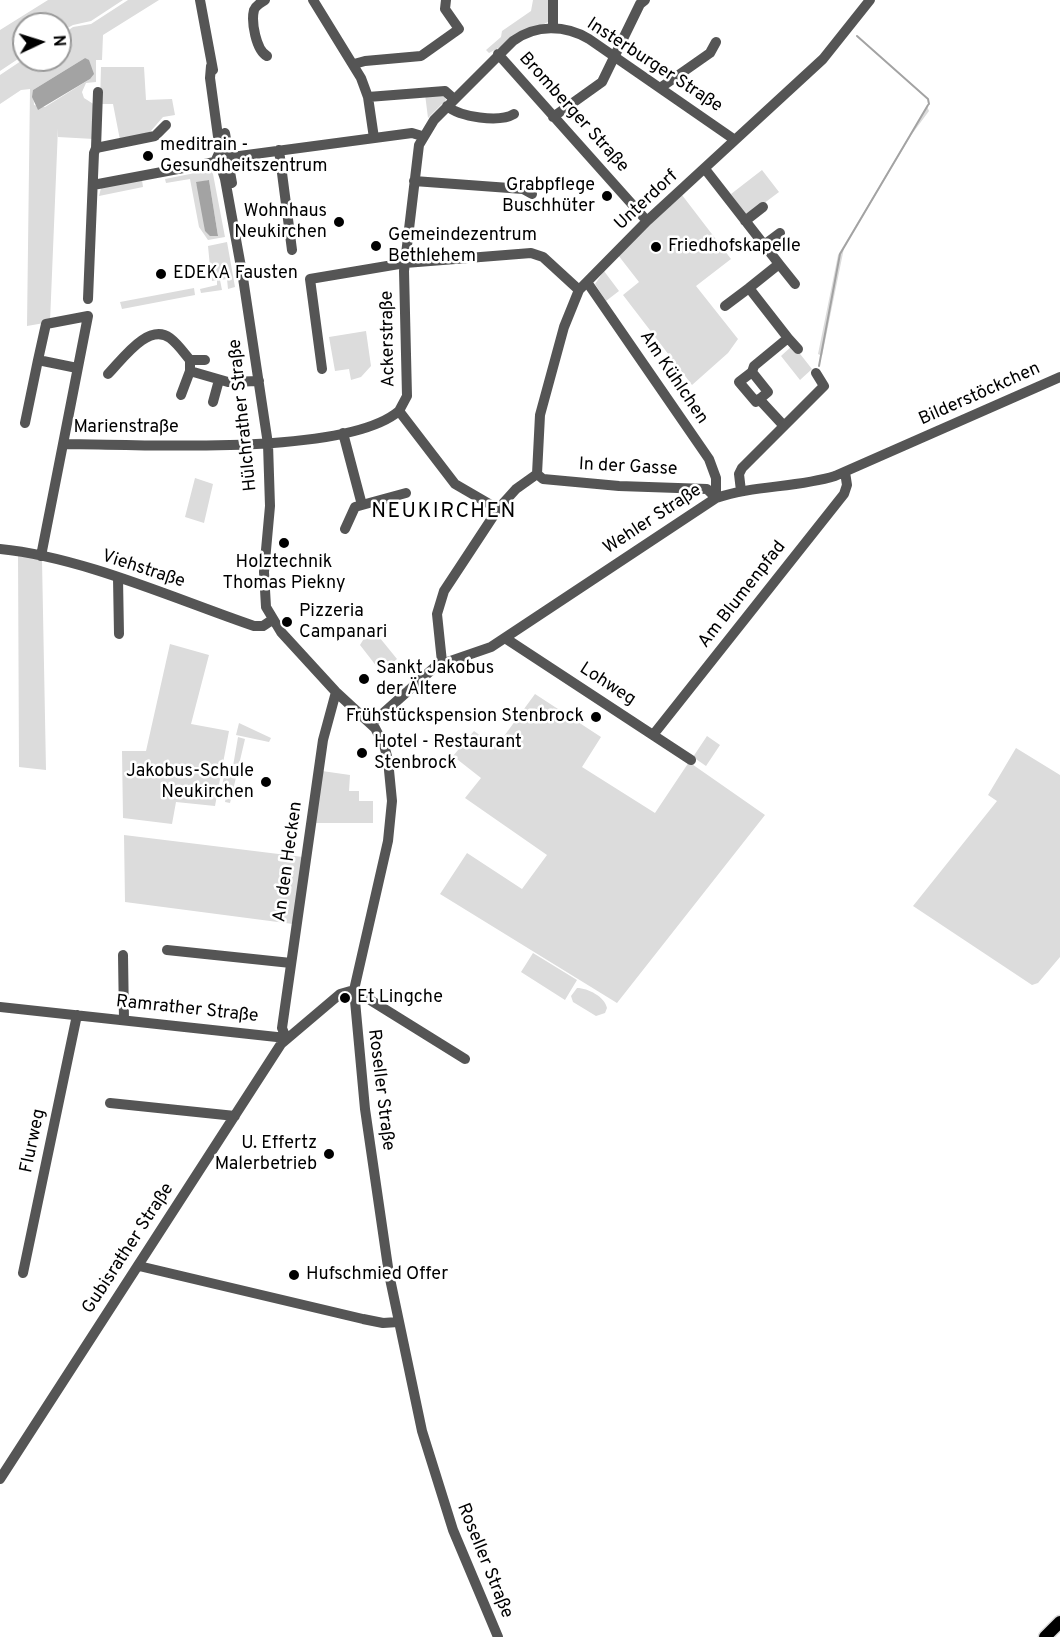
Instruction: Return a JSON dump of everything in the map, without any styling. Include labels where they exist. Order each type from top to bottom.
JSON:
[{"type":"main road","points":[[1045,1637],[1060,1622]]},
{"type":"street","name":"Hülchrather Straße","points":[[200,0],[211,66],[210,78],[268,444],[270,506],[264,587],[266,607],[272,620]]},
{"type":"street","points":[[265,0],[256,7],[254,14],[257,40],[262,53],[267,56]]},
{"type":"street","points":[[313,0],[354,64],[368,97],[374,138]]},
{"type":"street","points":[[354,64],[421,56],[462,29],[445,9],[446,0]]},
{"type":"street","points":[[553,0],[553,28]]},
{"type":"street","points":[[553,117],[601,83],[645,0]]},
{"type":"street","name":"Unterdorf","points":[[537,474],[540,415],[562,334],[583,286],[647,221],[823,59],[870,0]]},
{"type":"street","name":"Insterburger Straße","points":[[494,58],[526,33],[553,28],[579,34],[735,140]]},
{"type":"street","points":[[660,88],[710,53],[716,42]]},
{"type":"street","name":"Ackerstraße","points":[[494,58],[450,103],[422,136],[414,181],[405,263],[407,396],[399,411],[455,484],[498,509]]},
{"type":"street","name":"Bromberger Straße","points":[[494,58],[553,117],[647,221]]},
{"type":"street","points":[[368,97],[445,91],[450,103],[469,116],[505,117],[514,114]]},
{"type":"street","points":[[88,299],[98,92]]},
{"type":"street","points":[[96,148],[155,136],[166,125]]},
{"type":"street","points":[[93,185],[279,150],[412,134],[422,136]]},
{"type":"street","points":[[279,150],[292,250]]},
{"type":"street","points":[[705,169],[795,284]]},
{"type":"street","points":[[414,181],[523,189],[532,194]]},
{"type":"street","points":[[745,220],[763,207]]},
{"type":"street","points":[[764,245],[780,233]]},
{"type":"street","name":"Am Kühlchen","points":[[322,369],[310,279],[405,263],[534,253],[583,286],[709,459],[716,478],[716,498]]},
{"type":"street","points":[[725,306],[779,264]]},
{"type":"street","points":[[749,288],[798,350]]},
{"type":"street","points":[[25,423],[46,324],[88,316],[63,444]]},
{"type":"street","points":[[108,374],[144,339],[155,334],[170,338],[190,365],[219,380],[259,381]]},
{"type":"street","points":[[752,372],[768,392],[756,402],[739,382],[752,372],[754,366],[788,338]]},
{"type":"street","points":[[38,360],[77,368]]},
{"type":"street","points":[[190,365],[205,360]]},
{"type":"street","points":[[181,395],[190,365]]},
{"type":"street","points":[[741,491],[741,470],[824,386],[816,373]]},
{"type":"street","name":"Bilderstöckchen","points":[[913,443],[1060,377]]},
{"type":"street","points":[[213,402],[219,380]]},
{"type":"street","points":[[759,399],[784,426]]},
{"type":"street","name":"Marienstraße","points":[[41,555],[63,444],[268,444],[376,426],[399,411]]},
{"type":"street","points":[[343,433],[362,505]]},
{"type":"street","name":"Wehler Straße","points":[[442,662],[488,649],[716,498],[741,491],[801,484],[845,472],[913,443]]},
{"type":"street","name":"Am Blumenpfad","points":[[653,735],[844,494],[847,485],[845,472]]},
{"type":"street","points":[[371,724],[442,662],[438,621],[440,602],[447,585],[498,509],[516,489],[537,474]]},
{"type":"street","name":"In der Gasse","points":[[537,474],[543,478],[619,486],[707,489],[716,498]]},
{"type":"street","points":[[345,529],[355,507],[406,493]]},
{"type":"street","name":"Viehstraße","points":[[0,549],[41,555],[255,626],[272,620]]},
{"type":"street","points":[[118,579],[119,634]]},
{"type":"street","name":"Roseller Straße","points":[[272,620],[336,692],[371,724],[382,740],[388,756],[391,814],[386,858],[354,990],[365,1109],[398,1322],[414,1398],[434,1476],[466,1565],[498,1637]]},
{"type":"street","name":"Lohweg","points":[[505,638],[691,760]]},
{"type":"street","name":"An den Hecken","points":[[286,1038],[282,1028],[323,740],[336,692]]},
{"type":"street","points":[[167,950],[291,963]]},
{"type":"street","points":[[123,955],[124,1020]]},
{"type":"street","points":[[286,1038],[342,993],[354,990],[465,1059]]},
{"type":"street","name":"Ramrather Straße","points":[[0,1007],[286,1038]]},
{"type":"street","name":"Flurweg","points":[[23,1273],[77,1015]]},
{"type":"street","name":"Gubisrather Straße","points":[[0,1479],[286,1038]]},
{"type":"street","points":[[110,1103],[235,1116]]},
{"type":"street","points":[[139,1266],[370,1321],[398,1322]]},
{"type":"shaded area","points":[[48,0],[123,0],[91,21],[72,26],[72,12],[29,12]]},
{"type":"shaded area","points":[[128,0],[159,0],[103,35],[102,60],[96,60],[96,82],[86,83],[82,92],[84,98],[95,105],[94,139],[58,137],[58,128],[50,322],[27,326],[30,89],[21,90],[0,104],[0,75],[12,67],[12,72],[62,72],[33,90],[34,105],[45,107],[90,79],[85,58],[72,66],[73,27],[91,24]]},
{"type":"shaded area","points":[[533,0],[549,0],[548,22],[489,53],[486,50],[501,37],[502,31],[531,11]]},
{"type":"shaded area","points":[[12,22],[12,63],[0,71],[0,30]]},
{"type":"shaded area","points":[[85,58],[89,60],[94,74],[90,79],[38,110],[32,97],[33,90],[62,72],[72,72],[72,66]]},
{"type":"shaded area","points":[[101,67],[144,67],[146,100],[172,99],[175,115],[163,117],[150,132],[120,140],[113,104],[100,104]]},
{"type":"shaded area","points":[[443,92],[446,100],[428,118],[425,94]]},
{"type":"shaded area","points":[[927,106],[929,111],[912,134],[844,248],[822,356],[818,354],[838,255]]},
{"type":"shaded area","points":[[210,170],[213,174],[225,237],[208,240],[199,227],[190,179],[166,183],[165,179]],"holes":[[[209,180],[218,236],[196,183]]]},
{"type":"shaded area","points":[[762,170],[779,192],[747,216],[731,194]]},
{"type":"shaded area","points":[[142,180],[143,187],[99,196],[101,188]]},
{"type":"shaded area","points":[[209,180],[218,236],[210,236],[205,231],[196,182]]},
{"type":"shaded area","points":[[682,195],[731,259],[696,286],[738,339],[728,353],[692,385],[623,295],[639,282],[618,255]]},
{"type":"shaded area","points":[[227,242],[235,287],[228,289],[227,279],[220,280],[222,290],[201,293],[200,289],[217,285],[217,280],[212,281],[211,277],[208,246]]},
{"type":"shaded area","points":[[604,271],[619,291],[606,301],[595,284]]},
{"type":"shaded area","points":[[194,288],[195,295],[122,309],[120,302]]},
{"type":"shaded area","points":[[366,331],[371,366],[361,377],[351,380],[349,369],[335,371],[329,337]]},
{"type":"shaded area","points":[[793,345],[812,369],[800,380],[781,356]]},
{"type":"shaded area","points":[[195,478],[213,484],[204,523],[185,517]]},
{"type":"shaded area","points":[[18,554],[42,560],[46,770],[19,767]]},
{"type":"shaded area","points":[[371,627],[397,659],[381,672],[360,645]]},
{"type":"shaded area","points":[[170,644],[209,655],[191,724],[229,731],[215,806],[176,802],[172,824],[123,818],[122,751],[146,751]]},
{"type":"shaded area","points":[[535,694],[601,737],[582,767],[655,813],[689,762],[765,815],[617,1003],[440,894],[467,853],[522,889],[547,855],[465,798],[481,778],[453,756],[474,731],[496,747]]},
{"type":"shaded area","points":[[239,723],[271,738],[269,742],[236,735]]},
{"type":"shaded area","points":[[707,736],[720,745],[706,766],[693,757]]},
{"type":"shaded area","points":[[238,737],[245,739],[230,803],[225,802],[226,797],[220,796],[225,771],[232,772]]},
{"type":"shaded area","points":[[1016,748],[1060,775],[1060,957],[1038,983],[1032,985],[913,906],[997,801],[988,795]]},
{"type":"shaded area","points":[[322,771],[350,775],[349,791],[359,791],[359,801],[373,801],[373,823],[315,823]]},
{"type":"shaded area","points":[[124,835],[303,857],[293,924],[125,902]]},
{"type":"shaded area","points":[[533,953],[577,980],[565,1000],[521,972]]},
{"type":"shaded area","points":[[577,988],[591,991],[600,997],[606,1004],[605,1013],[596,1016],[573,1002],[571,996]]},
{"type":"waterway","points":[[857,36],[928,99],[929,104]]},
{"type":"waterway","points":[[819,366],[840,254],[928,105]]},
{"type":"place","name":"meditrain - Gesundheitszentrum","points":[[148,156]]},
{"type":"place","name":"Grabpflege Buschhüter","points":[[607,196]]},
{"type":"place","name":"Wohnhaus Neukirchen","points":[[339,222]]},
{"type":"place","name":"Gemeindezentrum Bethlehem","points":[[376,246]]},
{"type":"place","name":"Friedhofskapelle","points":[[656,247]]},
{"type":"place","name":"EDEKA Fausten","points":[[161,274]]},
{"type":"place","name":"Holztechnik Thomas Piekny","points":[[284,543]]},
{"type":"place","name":"Pizzeria Campanari","points":[[287,622]]},
{"type":"place","name":"Sankt Jakobus der Ältere","points":[[364,679]]},
{"type":"place","name":"Frühstückspension Stenbrock","points":[[596,717]]},
{"type":"place","name":"Hotel - Restaurant Stenbrock","points":[[362,753]]},
{"type":"place","name":"Jakobus-Schule Neukirchen","points":[[266,782]]},
{"type":"place","name":"Et Lingche","points":[[345,998]]},
{"type":"place","name":"U. Effertz Malerbetrieb","points":[[329,1154]]},
{"type":"place","name":"Hufschmied Offer","points":[[294,1275]]},
{"type":"district","name":"NEUKIRCHEN","points":[[444,513]]}]
